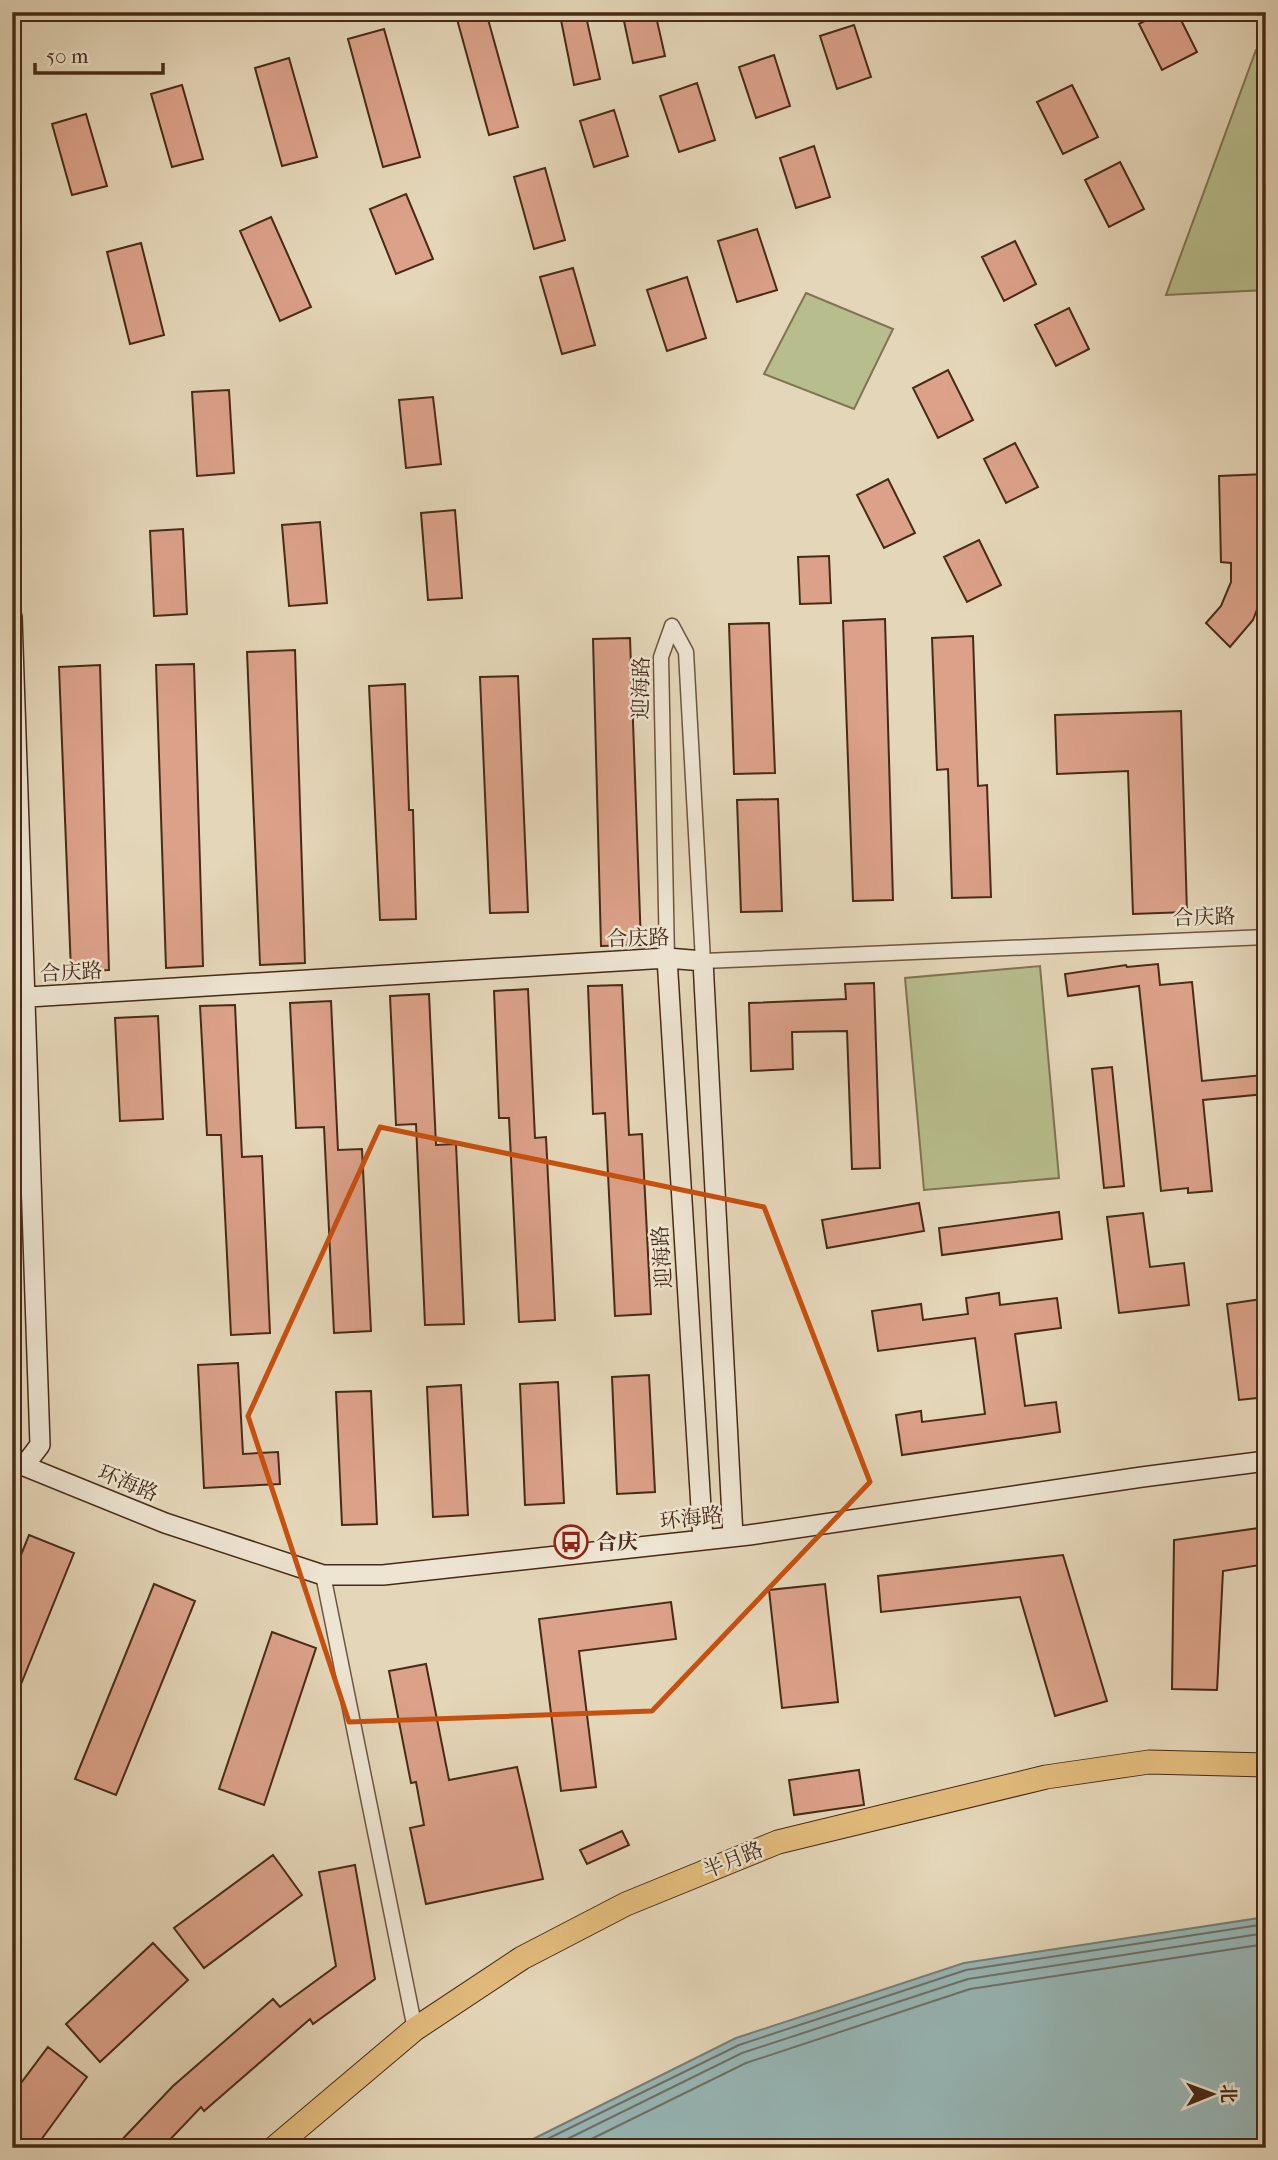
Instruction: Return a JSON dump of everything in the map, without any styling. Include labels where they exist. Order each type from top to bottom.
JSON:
[{"type":"main road","name":"半月路","points":[[274,2148],[415,2029],[522,1958],[626,1904],[778,1842],[1046,1777],[1149,1762],[1266,1765]]},
{"type":"street","points":[[12,617],[18,998],[40,1445],[18,1463]]},
{"type":"street","name":"迎海路","points":[[703,1540],[667,958],[661,657],[672,626],[686,652],[733,1536]]},
{"type":"street","name":"合庆路","points":[[18,998],[667,958],[703,961],[1266,937]]},
{"type":"street","name":"环海路","points":[[18,1463],[165,1523],[323,1575],[383,1575],[703,1540],[1266,1461]]},
{"type":"street","points":[[323,1575],[415,2029]]},
{"type":"highlighted area","points":[[380,1127],[764,1207],[870,1482],[652,1711],[349,1722],[248,1416]]},
{"type":"green space","points":[[1266,39],[1266,290],[1166,295],[1256,50]]},
{"type":"green space","points":[[806,293],[893,329],[854,409],[764,374]]},
{"type":"green space","points":[[1040,966],[1059,1178],[924,1190],[905,978]]},
{"type":"water","points":[[1266,1917],[1266,2148],[515,2148],[736,2038],[964,1963]]},
{"type":"building","points":[[455,12],[486,12],[518,127],[489,135]]},
{"type":"building","points":[[585,12],[600,79],[574,85],[560,15]]},
{"type":"building","points":[[622,12],[655,12],[665,56],[633,63]]},
{"type":"building","points":[[1161,12],[1177,12],[1197,52],[1162,70],[1139,24]]},
{"type":"building","points":[[854,25],[871,77],[837,89],[820,36]]},
{"type":"building","points":[[384,29],[420,157],[383,167],[348,39]]},
{"type":"building","points":[[774,55],[790,106],[756,118],[739,67]]},
{"type":"building","points":[[289,58],[317,157],[282,166],[255,68]]},
{"type":"building","points":[[697,83],[715,140],[679,152],[660,96]]},
{"type":"building","points":[[182,85],[203,159],[172,167],[151,94]]},
{"type":"building","points":[[1072,85],[1098,137],[1063,154],[1037,102]]},
{"type":"building","points":[[614,110],[628,156],[594,167],[580,121]]},
{"type":"building","points":[[86,114],[107,186],[72,195],[52,124]]},
{"type":"building","points":[[814,146],[830,197],[796,208],[780,158]]},
{"type":"building","points":[[1120,162],[1144,209],[1109,227],[1085,180]]},
{"type":"building","points":[[545,168],[565,240],[534,249],[514,177]]},
{"type":"building","points":[[406,194],[433,259],[396,274],[370,209]]},
{"type":"building","points":[[271,217],[311,307],[280,321],[240,231]]},
{"type":"building","points":[[757,229],[777,290],[737,302],[718,241]]},
{"type":"building","points":[[1015,241],[1036,284],[1004,301],[982,257]]},
{"type":"building","points":[[141,243],[164,335],[130,344],[107,252]]},
{"type":"building","points":[[573,268],[595,345],[562,354],[540,277]]},
{"type":"building","points":[[687,277],[706,338],[667,351],[647,290]]},
{"type":"building","points":[[1069,308],[1089,349],[1056,366],[1035,325]]},
{"type":"building","points":[[948,370],[973,420],[938,438],[913,388]]},
{"type":"building","points":[[229,390],[234,473],[197,476],[192,392]]},
{"type":"building","points":[[433,397],[441,464],[406,468],[399,400]]},
{"type":"building","points":[[1015,443],[1038,487],[1006,503],[984,459]]},
{"type":"building","points":[[1266,474],[1264,591],[1253,620],[1230,647],[1206,623],[1221,606],[1231,582],[1231,563],[1221,562],[1219,476]]},
{"type":"building","points":[[888,479],[915,533],[884,548],[857,495]]},
{"type":"building","points":[[455,510],[462,598],[428,600],[421,513]]},
{"type":"building","points":[[320,522],[327,603],[289,606],[282,525]]},
{"type":"building","points":[[183,529],[187,614],[154,616],[150,531]]},
{"type":"building","points":[[979,540],[1001,585],[967,602],[944,557]]},
{"type":"building","points":[[829,556],[831,603],[800,604],[798,557]]},
{"type":"building","points":[[885,619],[893,900],[853,901],[843,621]]},
{"type":"building","points":[[769,623],[775,773],[734,774],[729,624]]},
{"type":"building","points":[[973,636],[978,786],[987,785],[991,897],[952,898],[948,769],[937,770],[932,638]]},
{"type":"building","points":[[630,638],[641,945],[601,946],[593,639]]},
{"type":"building","points":[[295,650],[305,963],[260,965],[247,652]]},
{"type":"building","points":[[194,664],[203,966],[166,968],[156,665]]},
{"type":"building","points":[[100,665],[109,970],[71,971],[59,667]]},
{"type":"building","points":[[518,676],[528,912],[490,913],[480,677]]},
{"type":"building","points":[[405,684],[416,919],[380,920],[369,686]]},
{"type":"building","points":[[1181,711],[1187,912],[1133,914],[1128,771],[1057,774],[1055,715]]},
{"type":"building","points":[[778,799],[782,911],[741,912],[737,800]]},
{"type":"building","points":[[1158,964],[1160,985],[1192,982],[1202,1081],[1263,1075],[1265,1094],[1203,1100],[1212,1191],[1188,1193],[1188,1188],[1161,1191],[1139,986],[1068,996],[1065,974],[1126,965]]},
{"type":"building","points":[[874,983],[880,1168],[852,1169],[847,1031],[792,1032],[793,1069],[751,1071],[749,1003],[846,999],[845,984]]},
{"type":"building","points":[[622,985],[629,1135],[642,1134],[651,1314],[615,1316],[605,1113],[593,1114],[588,986]]},
{"type":"building","points":[[528,989],[535,1138],[546,1137],[555,1320],[519,1322],[509,1118],[499,1118],[494,991]]},
{"type":"building","points":[[429,994],[436,1145],[456,1144],[464,1324],[425,1325],[416,1124],[396,1125],[390,996]]},
{"type":"building","points":[[331,1001],[338,1150],[362,1149],[371,1331],[334,1333],[324,1127],[296,1128],[290,1003]]},
{"type":"building","points":[[235,1005],[242,1157],[262,1156],[270,1333],[231,1335],[221,1135],[207,1135],[200,1006]]},
{"type":"building","points":[[158,1016],[163,1119],[120,1121],[115,1018]]},
{"type":"building","points":[[1112,1067],[1124,1186],[1104,1188],[1092,1069]]},
{"type":"building","points":[[919,1203],[924,1231],[827,1248],[822,1220]]},
{"type":"building","points":[[1059,1212],[1062,1239],[942,1255],[939,1228]]},
{"type":"building","points":[[1143,1213],[1150,1267],[1184,1263],[1189,1305],[1119,1313],[1107,1217]]},
{"type":"building","points":[[999,1293],[1000,1305],[1057,1298],[1061,1328],[1015,1334],[1025,1406],[1056,1402],[1060,1432],[902,1455],[896,1415],[921,1411],[922,1422],[985,1414],[975,1338],[878,1351],[872,1311],[921,1304],[923,1320],[968,1314],[966,1298]]},
{"type":"building","points":[[1262,1299],[1266,1329],[1266,1397],[1239,1400],[1227,1304]]},
{"type":"building","points":[[238,1363],[243,1454],[278,1452],[280,1484],[204,1488],[198,1365]]},
{"type":"building","points":[[649,1375],[655,1492],[617,1494],[612,1377]]},
{"type":"building","points":[[558,1382],[564,1503],[525,1505],[520,1384]]},
{"type":"building","points":[[461,1385],[468,1515],[433,1517],[427,1387]]},
{"type":"building","points":[[371,1391],[377,1524],[342,1525],[336,1392]]},
{"type":"building","points":[[1266,1527],[1266,1564],[1223,1571],[1217,1690],[1172,1689],[1174,1540]]},
{"type":"building","points":[[29,1535],[74,1553],[13,1704],[12,1577]]},
{"type":"building","points":[[1063,1555],[1107,1701],[1055,1716],[1020,1597],[881,1612],[878,1576]]},
{"type":"building","points":[[154,1584],[195,1601],[116,1795],[75,1779]]},
{"type":"building","points":[[825,1584],[838,1702],[782,1708],[769,1590]]},
{"type":"building","points":[[671,1602],[676,1639],[579,1651],[596,1787],[561,1791],[539,1619]]},
{"type":"building","points":[[272,1632],[316,1648],[264,1805],[219,1789]]},
{"type":"building","points":[[426,1664],[449,1780],[517,1767],[543,1879],[426,1904],[410,1828],[424,1825],[416,1782],[411,1783],[389,1671]]},
{"type":"building","points":[[859,1770],[864,1805],[794,1815],[789,1780]]},
{"type":"building","points":[[622,1831],[629,1845],[587,1864],[580,1850]]},
{"type":"building","points":[[273,1855],[302,1895],[204,1968],[174,1928]]},
{"type":"building","points":[[355,1865],[375,1979],[313,2024],[310,2019],[204,2111],[201,2107],[162,2148],[114,2148],[173,2086],[273,1999],[280,2007],[336,1966],[319,1872]]},
{"type":"building","points":[[153,1943],[188,1980],[100,2062],[66,2024]]},
{"type":"building","points":[[48,2047],[87,2077],[35,2148],[12,2148],[12,2095]]},
{"type":"place","name":"合庆","points":[[571,1542]]}]
